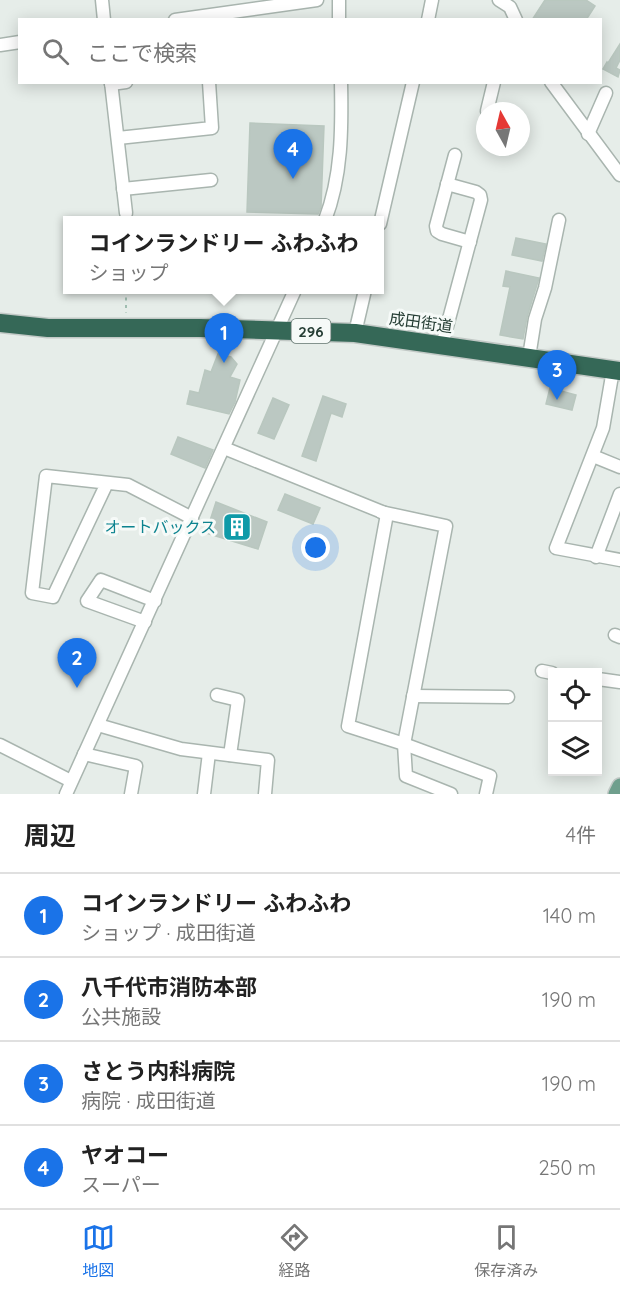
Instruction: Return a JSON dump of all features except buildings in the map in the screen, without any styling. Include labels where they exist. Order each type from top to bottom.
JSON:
[{"type":"highway","name":"成田街道","points":[[0,323],[48,328],[355,333],[617,370]]},
{"type":"main road","points":[[616,794],[620,786]]},
{"type":"street","points":[[102,0],[104,18]]},
{"type":"street","points":[[189,18],[317,0]]},
{"type":"street","points":[[339,0],[339,18]]},
{"type":"street","points":[[428,18],[432,0]]},
{"type":"street","points":[[499,0],[510,7],[515,18]]},
{"type":"street","points":[[0,45],[18,42]]},
{"type":"street","points":[[111,84],[126,213]]},
{"type":"street","points":[[117,138],[212,128],[209,84]]},
{"type":"street","points":[[326,216],[336,182],[340,156],[341,84]]},
{"type":"street","points":[[382,216],[413,84]]},
{"type":"street","points":[[489,102],[494,84]]},
{"type":"street","points":[[552,84],[620,175]]},
{"type":"street","points":[[588,134],[606,93]]},
{"type":"street","points":[[455,154],[436,226],[437,231],[470,242]]},
{"type":"street","points":[[123,189],[211,180]]},
{"type":"street","points":[[442,345],[481,200],[480,195],[476,192],[447,184]]},
{"type":"street","points":[[529,357],[535,319],[545,288],[559,220]]},
{"type":"street","points":[[66,794],[293,294]]},
{"type":"street","points":[[355,333],[364,294]]},
{"type":"street","points":[[617,370],[603,428],[556,548],[620,560]]},
{"type":"street","points":[[224,448],[326,492],[387,514],[446,526],[404,744],[406,776],[450,794]]},
{"type":"street","points":[[593,456],[620,467]]},
{"type":"street","points":[[107,483],[53,597],[32,593],[46,476],[128,485],[192,518]]},
{"type":"street","points":[[596,557],[620,494]]},
{"type":"street","points":[[387,514],[348,726],[490,776],[486,794]]},
{"type":"street","points":[[145,622],[87,601],[101,579],[154,601]]},
{"type":"street","points":[[602,680],[620,682]]},
{"type":"street","points":[[217,695],[238,700],[230,755]]},
{"type":"street","points":[[413,696],[508,697]]},
{"type":"street","points":[[98,725],[181,749],[268,760],[265,794]]},
{"type":"street","points":[[0,745],[71,781]]},
{"type":"street","points":[[204,794],[209,753]]},
{"type":"street","points":[[84,754],[136,766],[131,794]]},
{"type":"path","points":[[126,294],[126,329]]},
{"type":"place","name":"ヤオコー","points":[[293,179]]},
{"type":"place","name":"コインランドリー ふわふわ","points":[[224,363]]},
{"type":"place","name":"さとう内科病院","points":[[557,400]]},
{"type":"place","name":"オートバックス","points":[[237,527]]},
{"type":"place","name":"八千代市消防本部","points":[[77,688]]}]
